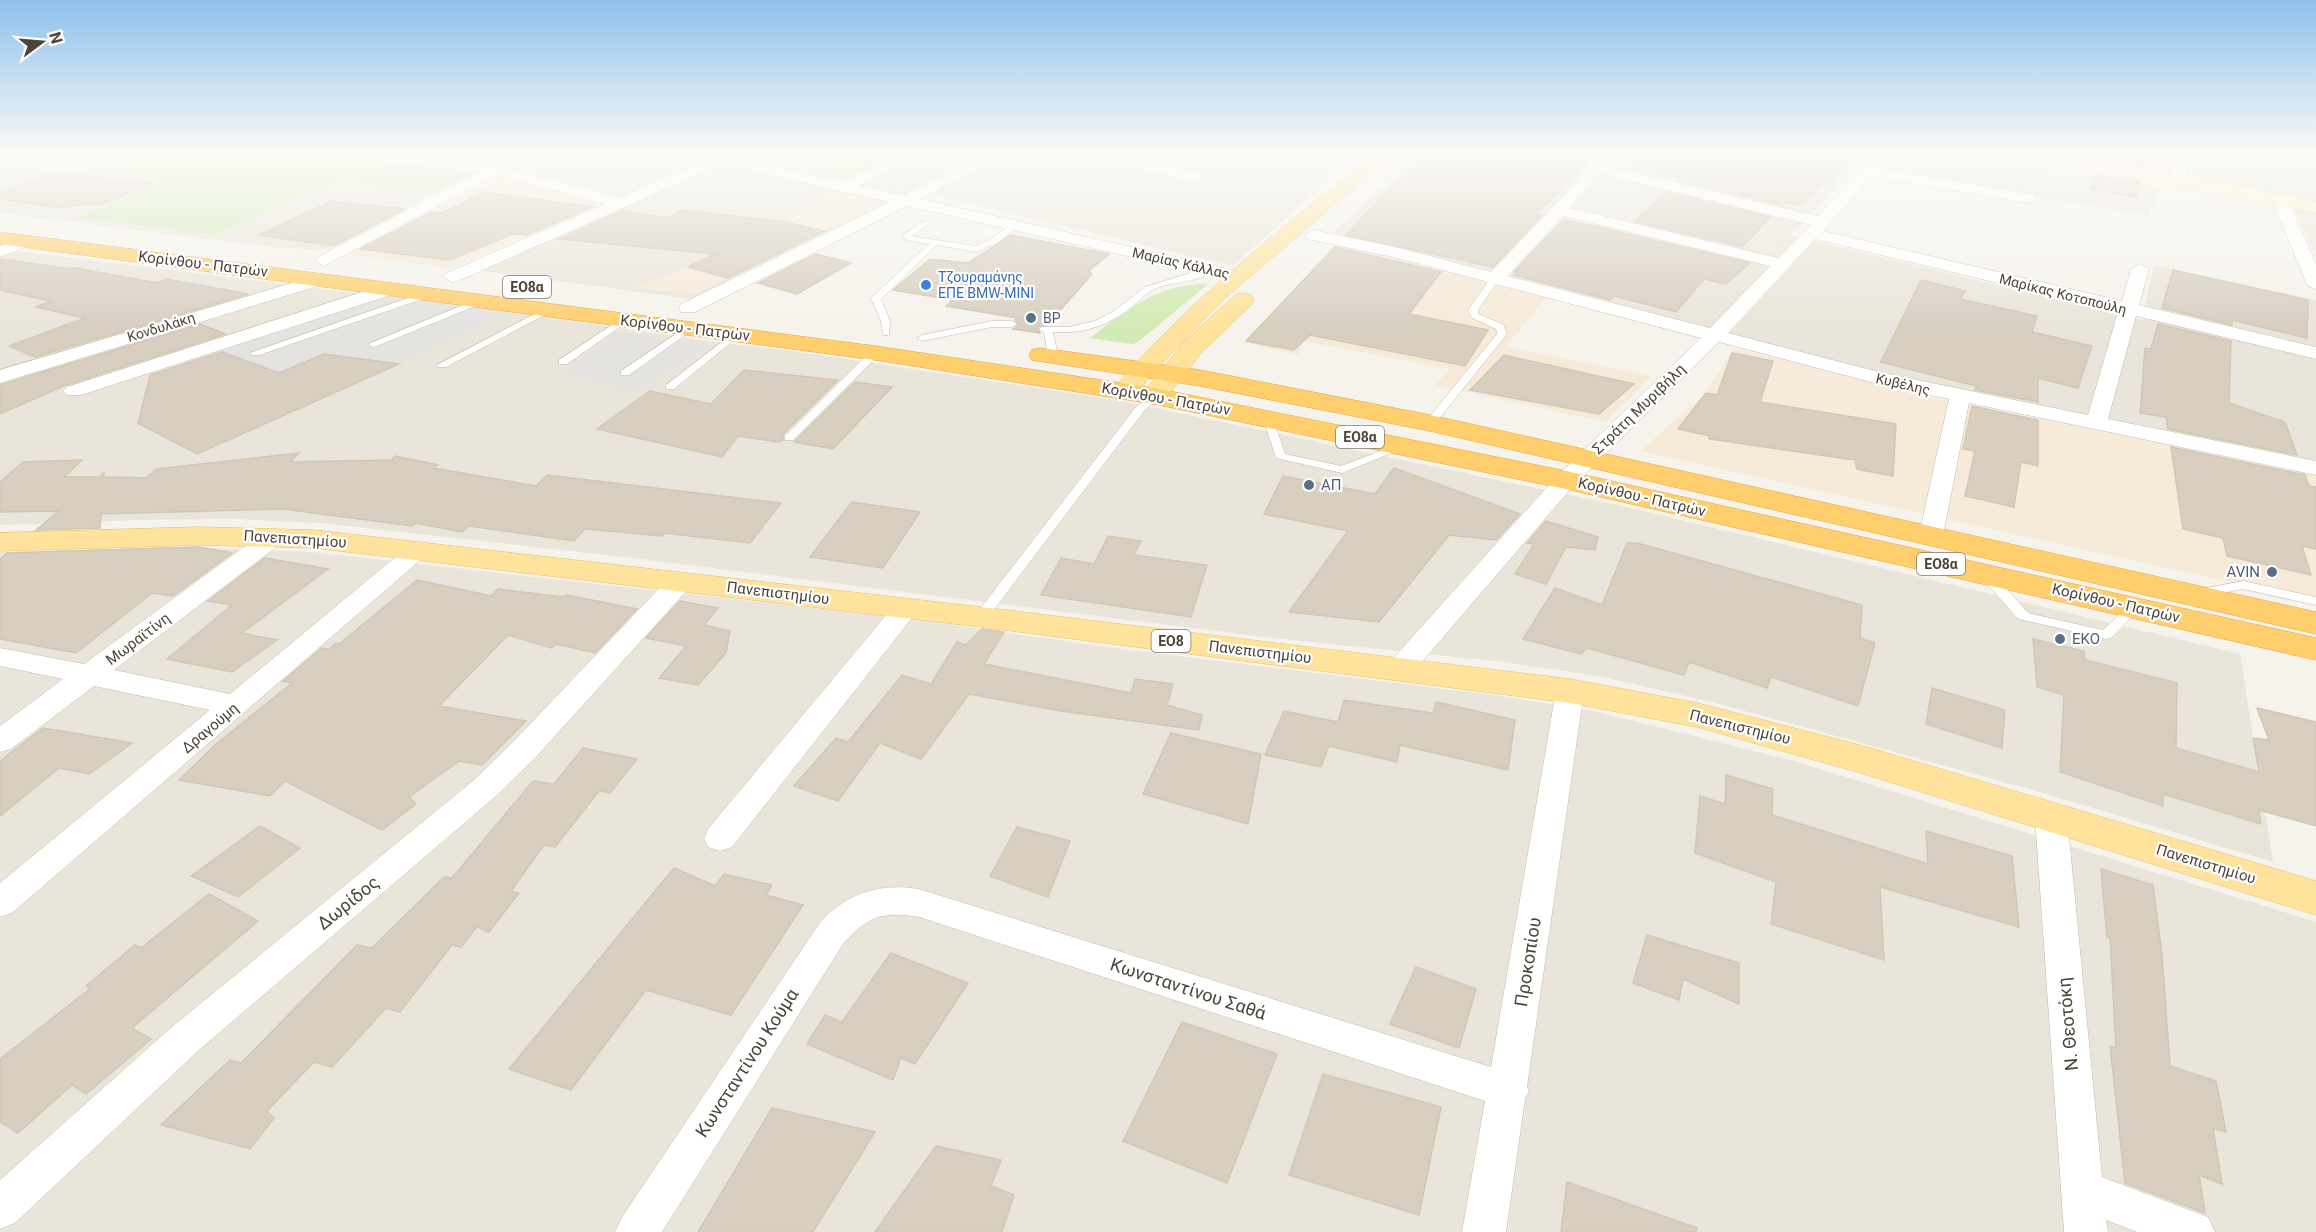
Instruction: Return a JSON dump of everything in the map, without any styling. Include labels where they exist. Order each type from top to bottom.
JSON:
[{"type":"highway","name":"Κορίνθου - Πατρών","points":[[0,222],[323,270],[390,290],[624,320],[688,318],[736,334],[880,343],[922,338],[987,347]]},
{"type":"highway","name":"Κορίνθου - Πατρών","points":[[0,238],[323,270],[452,276],[688,318],[880,343],[1268,418],[1566,480],[2316,649]]},
{"type":"highway","name":"Κορίνθου - Πατρών","points":[[1020,352],[1171,373],[1430,423],[2316,622]]},
{"type":"main road","points":[[1125,391],[1188,319],[1315,212]]},
{"type":"main road","points":[[1154,396],[1171,373],[1216,325],[1333,212]]},
{"type":"main road","name":"Πανεπιστημίου","points":[[0,543],[199,536],[275,536],[419,550],[906,608],[1570,691],[1737,725],[2051,816],[2316,898]]},
{"type":"street","name":"Κονδυλάκη","points":[[0,377],[323,270],[422,212]]},
{"type":"street","points":[[452,276],[599,212]]},
{"type":"street","points":[[688,318],[885,212]]},
{"type":"street","name":"Μαρίας Κάλλας","points":[[956,212],[1237,276]]},
{"type":"street","points":[[1495,278],[1557,212]]},
{"type":"street","points":[[1569,212],[1782,264]]},
{"type":"street","name":"Μαρίκας Κοτοπούλη","points":[[1768,212],[2129,310],[2316,353]]},
{"type":"street","name":"Στράτη Μυριβήλη","points":[[1399,670],[1566,480],[1714,336],[1830,212]]},
{"type":"street","points":[[2286,212],[2316,285]]},
{"type":"street","name":"Κυβέλης","points":[[1312,235],[1495,278],[1714,336],[1960,397],[2316,468]]},
{"type":"street","points":[[0,252],[25,241]]},
{"type":"street","points":[[2096,424],[2140,269]]},
{"type":"street","points":[[74,391],[390,290]]},
{"type":"street","points":[[1931,535],[1960,397]]},
{"type":"street","name":"Μωραϊτίνη","points":[[0,741],[275,536]]},
{"type":"street","name":"Δραγούμη","points":[[0,903],[419,550]]},
{"type":"street","name":"Δωρίδος","points":[[0,1208],[186,1038],[485,788],[524,750],[680,582]]},
{"type":"street","points":[[720,838],[906,608]]},
{"type":"street","points":[[0,657],[237,705]]},
{"type":"street","name":"Προκοπίου","points":[[1484,1232],[1509,1091],[1570,691]]},
{"type":"street","name":"Ν. Θεοτόκη","points":[[2051,816],[2086,1232]]},
{"type":"street","name":"Κωνσταντίνου Σαθά","points":[[867,904],[884,899],[919,903],[1509,1091]]},
{"type":"street","name":"Κωνσταντίνου Κούμα","points":[[637,1232],[831,934],[867,904]]},
{"type":"street","points":[[2081,1190],[2193,1232]]},
{"type":"lane","points":[[925,223],[911,231],[909,238],[934,244],[984,248],[1015,226]]},
{"type":"lane","points":[[789,438],[880,343],[887,320],[876,303],[876,298],[934,244]]},
{"type":"lane","points":[[1053,356],[1046,329],[1068,330],[1092,326],[1116,314],[1149,288],[1186,280],[1210,270]]},
{"type":"lane","points":[[1430,423],[1502,334],[1502,327],[1475,316],[1473,310],[1495,278]]},
{"type":"lane","points":[[255,353],[428,294]]},
{"type":"lane","points":[[373,344],[480,301]]},
{"type":"lane","points":[[442,365],[549,310]]},
{"type":"lane","points":[[625,373],[688,318]]},
{"type":"lane","points":[[563,362],[624,320]]},
{"type":"lane","points":[[922,338],[992,324],[1012,324]]},
{"type":"lane","points":[[670,387],[736,334]]},
{"type":"lane","points":[[981,617],[1140,409],[1154,396]]},
{"type":"lane","points":[[1268,418],[1280,456],[1342,470],[1405,446]]},
{"type":"lane","points":[[2191,595],[2243,585],[2316,601]]},
{"type":"shaded area","points":[[4,212],[78,212],[59,220]]},
{"type":"shaded area","points":[[396,212],[323,250],[272,247],[0,213]]},
{"type":"shaded area","points":[[431,212],[578,212],[451,268],[349,255]]},
{"type":"shaded area","points":[[600,212],[868,212],[693,299],[477,270]]},
{"type":"shaded area","points":[[800,212],[865,212],[694,294],[635,288],[688,267],[786,222]]},
{"type":"shaded area","points":[[1008,212],[1291,212],[1233,266]]},
{"type":"shaded area","points":[[1354,212],[1813,212],[1790,235],[2142,320],[2154,265],[2316,300],[2316,462],[1980,395],[1864,368],[1485,269],[1333,233]]},
{"type":"shaded area","points":[[2128,212],[2150,212],[2149,216]]},
{"type":"shaded area","points":[[2296,212],[2316,212],[2316,257]]},
{"type":"shaded area","points":[[1335,244],[1453,272],[1545,298],[1506,347],[1652,376],[1606,422],[1434,385],[1451,369],[1303,341],[1298,355],[1251,344],[1253,334]]},
{"type":"shaded area","points":[[0,249],[509,312],[793,351],[1117,400],[1631,508],[2240,654],[2273,862],[2033,790],[1712,702],[1598,676],[1504,662],[1264,637],[632,558],[322,523],[234,519],[0,525]]},
{"type":"shaded area","points":[[385,296],[509,312],[399,364],[325,353],[279,373],[208,379],[185,362]]},
{"type":"shaded area","points":[[621,333],[709,346],[635,393],[565,372]]},
{"type":"shaded area","points":[[1734,348],[1935,398],[2316,475],[2316,601],[1640,451],[1706,393]]},
{"type":"shaded area","points":[[180,547],[312,552],[912,619],[1114,648],[1501,696],[1598,712],[1797,762],[2316,922],[2316,1232],[0,1232],[0,552]]},
{"type":"green space","points":[[90,212],[265,212],[215,235],[79,217]]},
{"type":"green space","points":[[1208,284],[1138,342],[1132,344],[1090,338],[1130,308],[1158,293],[1190,285]]},
{"type":"building","points":[[307,212],[398,212],[334,246],[259,235]]},
{"type":"building","points":[[431,212],[579,212],[527,235],[513,234],[449,260],[360,249]]},
{"type":"building","points":[[618,212],[669,218],[677,212],[703,212],[785,222],[824,231],[728,278],[688,267],[715,254],[559,239]]},
{"type":"building","points":[[1367,212],[1538,212],[1536,214],[1542,215],[1493,267],[1346,235]]},
{"type":"building","points":[[1644,212],[1751,212],[1770,217],[1742,247],[1635,221]]},
{"type":"building","points":[[1563,220],[1750,263],[1726,284],[1704,279],[1676,312],[1614,296],[1610,300],[1514,275],[1517,272],[1514,272]]},
{"type":"building","points":[[1011,235],[1109,254],[1089,271],[1092,274],[1047,325],[1037,327],[1040,333],[1013,329],[1019,325],[1015,320],[1017,318],[946,306],[953,300],[893,290],[930,259],[968,263]]},
{"type":"building","points":[[1335,247],[1441,272],[1409,314],[1488,330],[1465,366],[1310,335],[1294,350],[1246,341]]},
{"type":"building","points":[[816,254],[851,263],[797,294],[758,283]]},
{"type":"building","points":[[0,259],[75,268],[157,283],[166,279],[248,294],[35,357],[9,346],[85,318],[36,307],[50,301],[0,290]]},
{"type":"building","points":[[2173,270],[2308,300],[2307,338],[2232,320],[2232,325],[2162,308]]},
{"type":"building","points":[[1921,280],[1965,291],[1960,299],[2037,316],[2032,332],[2092,346],[2078,388],[2038,378],[2038,402],[1975,390],[1976,386],[1881,362]]},
{"type":"building","points":[[200,324],[225,334],[66,385],[0,414],[0,385]]},
{"type":"building","points":[[2158,324],[2231,341],[2229,403],[2285,422],[2297,455],[2168,429],[2166,417],[2140,413],[2145,348],[2151,349]]},
{"type":"building","points":[[222,352],[279,373],[324,354],[399,364],[197,454],[138,423],[150,375]]},
{"type":"building","points":[[1732,353],[1773,361],[1760,402],[1896,424],[1893,476],[1857,469],[1855,460],[1709,439],[1710,436],[1678,429],[1706,393],[1717,395]]},
{"type":"building","points":[[1504,355],[1634,384],[1599,414],[1470,390]]},
{"type":"building","points":[[744,370],[838,380],[783,434],[783,440],[778,442],[738,436],[722,457],[597,429],[650,391],[711,404]]},
{"type":"building","points":[[855,382],[892,387],[833,449],[794,442]]},
{"type":"building","points":[[1972,406],[2038,420],[2038,466],[2021,462],[2014,507],[1965,496],[1975,451],[1963,449]]},
{"type":"building","points":[[2171,447],[2305,475],[2309,486],[2316,487],[2316,549],[2302,546],[2311,575],[2227,556],[2223,538],[2183,529]]},
{"type":"building","points":[[299,453],[290,462],[391,460],[395,456],[438,465],[434,468],[536,486],[547,475],[781,503],[750,543],[664,533],[662,536],[585,529],[574,541],[469,526],[462,532],[415,523],[412,526],[283,509],[101,514],[100,528],[36,530],[59,511],[0,512],[0,482],[23,462],[82,460],[64,477],[100,477],[104,473],[104,477],[146,478],[157,469]]},
{"type":"building","points":[[1394,468],[1520,514],[1496,540],[1449,535],[1379,622],[1289,612],[1348,531],[1264,514],[1283,476],[1375,494]]},
{"type":"building","points":[[852,502],[920,512],[883,568],[810,557]]},
{"type":"building","points":[[1546,521],[1598,537],[1595,550],[1566,547],[1546,584],[1515,574],[1534,544],[1527,543]]},
{"type":"building","points":[[1108,536],[1141,541],[1134,555],[1207,565],[1191,617],[1041,595],[1061,558],[1094,564]]},
{"type":"building","points":[[1627,543],[1637,543],[1862,605],[1860,638],[1875,643],[1858,706],[1771,677],[1767,688],[1689,662],[1684,675],[1587,648],[1581,654],[1523,639],[1555,588],[1602,605]]},
{"type":"building","points":[[199,547],[232,553],[173,596],[152,593],[76,653],[0,639],[0,559],[7,553]]},
{"type":"building","points":[[265,558],[328,569],[242,633],[277,640],[232,672],[167,659],[232,605],[208,601]]},
{"type":"building","points":[[417,580],[491,596],[498,589],[564,597],[567,595],[637,609],[595,653],[556,644],[551,648],[508,635],[439,706],[526,721],[482,765],[459,761],[409,797],[416,804],[382,830],[285,781],[270,796],[179,780],[215,745],[292,683],[283,681],[322,648],[329,649],[336,643],[339,644]]},
{"type":"building","points":[[680,601],[718,608],[704,625],[730,631],[726,653],[698,685],[659,678],[686,646],[646,638]]},
{"type":"building","points":[[982,629],[1004,632],[984,664],[1131,693],[1135,679],[1173,684],[1167,705],[1202,715],[1199,730],[1061,711],[969,694],[921,759],[880,743],[838,801],[794,786],[836,738],[848,742],[902,675],[931,684],[957,642],[966,645]]},
{"type":"building","points":[[2033,639],[2084,651],[2085,660],[2177,683],[2176,748],[2259,772],[2253,738],[2269,740],[2257,708],[2316,722],[2316,826],[2259,810],[2261,824],[2163,794],[2163,806],[2060,772],[2064,695],[2037,687]]},
{"type":"building","points":[[1932,688],[2005,710],[2002,748],[1926,724]]},
{"type":"building","points":[[1344,700],[1433,713],[1436,702],[1515,720],[1508,770],[1400,745],[1397,762],[1329,746],[1321,767],[1265,755],[1284,711],[1338,722]]},
{"type":"building","points":[[43,728],[132,743],[89,774],[59,768],[0,816],[0,761]]},
{"type":"building","points":[[1171,733],[1261,754],[1248,824],[1143,794]]},
{"type":"building","points":[[583,748],[637,759],[610,793],[599,791],[555,847],[544,845],[511,891],[519,893],[489,932],[477,927],[461,947],[452,945],[400,1012],[386,1008],[332,1067],[314,1062],[267,1111],[274,1118],[250,1149],[161,1125],[230,1060],[241,1063],[357,945],[372,948],[444,877],[452,878],[533,781],[554,784]]},
{"type":"building","points":[[1726,775],[1773,789],[1772,815],[1928,864],[1926,831],[2012,856],[2019,927],[1880,887],[1884,960],[1771,924],[1776,882],[1695,853],[1700,796],[1725,804]]},
{"type":"building","points":[[260,826],[300,848],[238,897],[191,876]]},
{"type":"building","points":[[1017,827],[1070,841],[1048,897],[990,876]]},
{"type":"building","points":[[674,868],[715,886],[724,874],[772,885],[766,895],[803,905],[731,1015],[646,990],[571,1090],[509,1069]]},
{"type":"building","points":[[2101,869],[2153,885],[2162,955],[2170,1066],[2216,1081],[2226,1132],[2213,1128],[2222,1184],[2199,1175],[2205,1213],[2125,1183],[2110,1046],[2116,1048],[2110,938],[2107,937]]},
{"type":"building","points":[[209,894],[258,921],[132,1028],[151,1039],[86,1094],[72,1085],[18,1133],[0,1122],[0,1059],[91,988],[86,986],[135,945],[141,948]]},
{"type":"building","points":[[1647,935],[1739,963],[1739,1004],[1683,979],[1679,1000],[1633,983]]},
{"type":"building","points":[[891,953],[968,983],[915,1064],[901,1058],[893,1080],[807,1044],[825,1015],[842,1022]]},
{"type":"building","points":[[1416,967],[1476,989],[1459,1048],[1390,1024]]},
{"type":"building","points":[[1182,1022],[1277,1054],[1227,1183],[1123,1141]]},
{"type":"building","points":[[1323,1074],[1441,1107],[1419,1215],[1289,1175]]},
{"type":"building","points":[[772,1108],[875,1132],[813,1232],[698,1232]]},
{"type":"building","points":[[936,1146],[1001,1160],[991,1186],[1014,1195],[1002,1232],[875,1232]]},
{"type":"building","points":[[1567,1182],[1697,1228],[1696,1232],[1561,1232]]},
{"type":"place","name":"Τζουραμάνης ΕΠΕ BMW-MINI","points":[[926,285]]},
{"type":"place","name":"BP","points":[[1031,318]]},
{"type":"place","name":"ΑΠ","points":[[1309,485]]},
{"type":"place","name":"AVIN","points":[[2272,572]]},
{"type":"place","name":"EKO","points":[[2060,639]]}]
